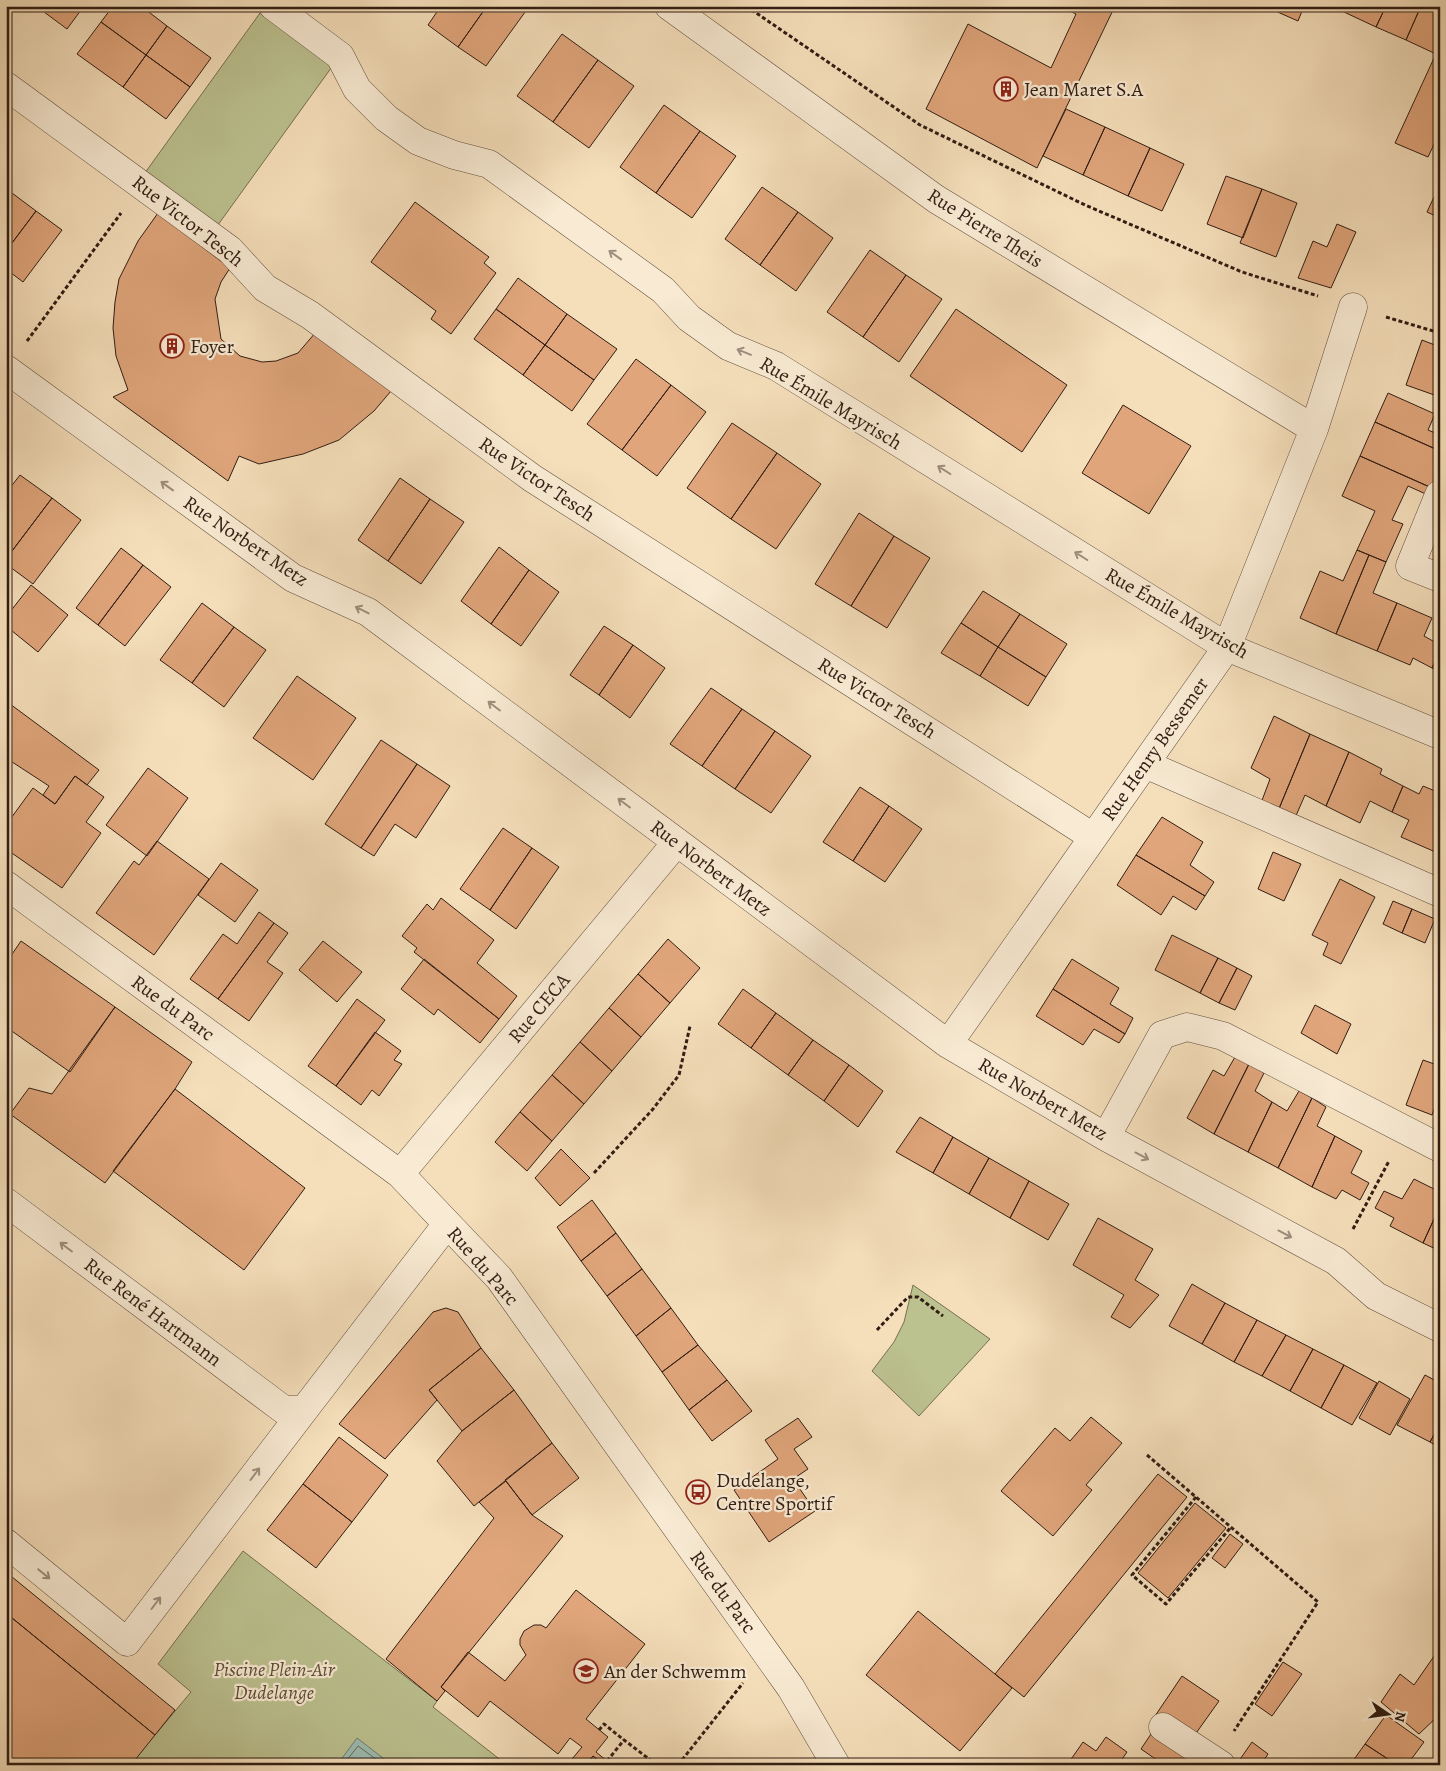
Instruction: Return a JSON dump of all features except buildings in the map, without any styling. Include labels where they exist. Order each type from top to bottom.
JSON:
[{"type":"street","name":"Rue Émile Mayrisch","points":[[273,6],[340,56],[357,89],[386,118],[418,141],[454,155],[489,164],[663,290],[689,318],[728,346],[776,366],[1227,647],[1440,736]]},
{"type":"street","name":"Rue Pierre Theis","points":[[668,6],[936,199],[1314,429]]},
{"type":"street","name":"Rue Victor Tesch","points":[[6,86],[230,250],[265,288],[310,315],[532,478],[1094,837]]},
{"type":"street","name":"Rue Henry Bessemer","points":[[948,1044],[1227,647],[1314,429],[1352,307]]},
{"type":"street","name":"Rue Norbert Metz","points":[[6,370],[293,578],[368,612],[948,1044],[1106,1137],[1336,1261],[1376,1296],[1440,1328]]},
{"type":"street","points":[[1439,495],[1410,566],[1440,578]]},
{"type":"street","points":[[1145,764],[1440,893]]},
{"type":"street","name":"Rue CECA","points":[[400,1174],[677,842]]},
{"type":"street","name":"Rue du Parc","points":[[6,885],[400,1174],[499,1278],[796,1695],[836,1765]]},
{"type":"street","points":[[1106,1137],[1162,1035],[1187,1027],[1223,1036],[1440,1148]]},
{"type":"street","name":"Rue René Hartmann","points":[[6,1202],[284,1410],[304,1410]]},
{"type":"street","points":[[6,1543],[127,1642],[447,1224]]},
{"type":"street","points":[[1163,1727],[1218,1763]]},
{"type":"path","points":[[746,6],[920,125],[1085,205],[1233,268],[1352,307],[1440,333]]},
{"type":"path","points":[[24,345],[142,184]]},
{"type":"path","points":[[594,1173],[653,1109],[679,1075],[690,1026]]},
{"type":"path","points":[[1336,1261],[1406,1130]]},
{"type":"path","points":[[877,1330],[908,1297],[918,1297],[943,1316]]},
{"type":"path","points":[[1147,1455],[1318,1602],[1218,1763]]},
{"type":"path","points":[[1196,1497],[1132,1575],[1138,1581],[1166,1604],[1231,1527]]},
{"type":"path","points":[[678,1765],[766,1653]]},
{"type":"path","points":[[599,1730],[604,1724],[657,1765]]},
{"type":"path","points":[[607,1761],[624,1740]]},
{"type":"green space","points":[[260,13],[334,64],[215,229],[142,177]]},
{"type":"green space","points":[[913,1285],[990,1339],[919,1416],[872,1371],[894,1342],[904,1322]]},
{"type":"green space","name":"Piscine Plein-Air Dudelange","points":[[243,1551],[437,1701],[433,1707],[507,1765],[6,1765],[6,1613],[155,1735],[191,1692],[158,1664]]},
{"type":"water","points":[[357,1738],[392,1765],[337,1765]]},
{"type":"place","name":"Jean Maret S.A","points":[[1006,89]]},
{"type":"place","name":"Foyer","points":[[172,346]]},
{"type":"place","name":"Dudelange, Centre Sportif","points":[[698,1492]]},
{"type":"place","name":"An der Schwemm","points":[[586,1671]]}]
